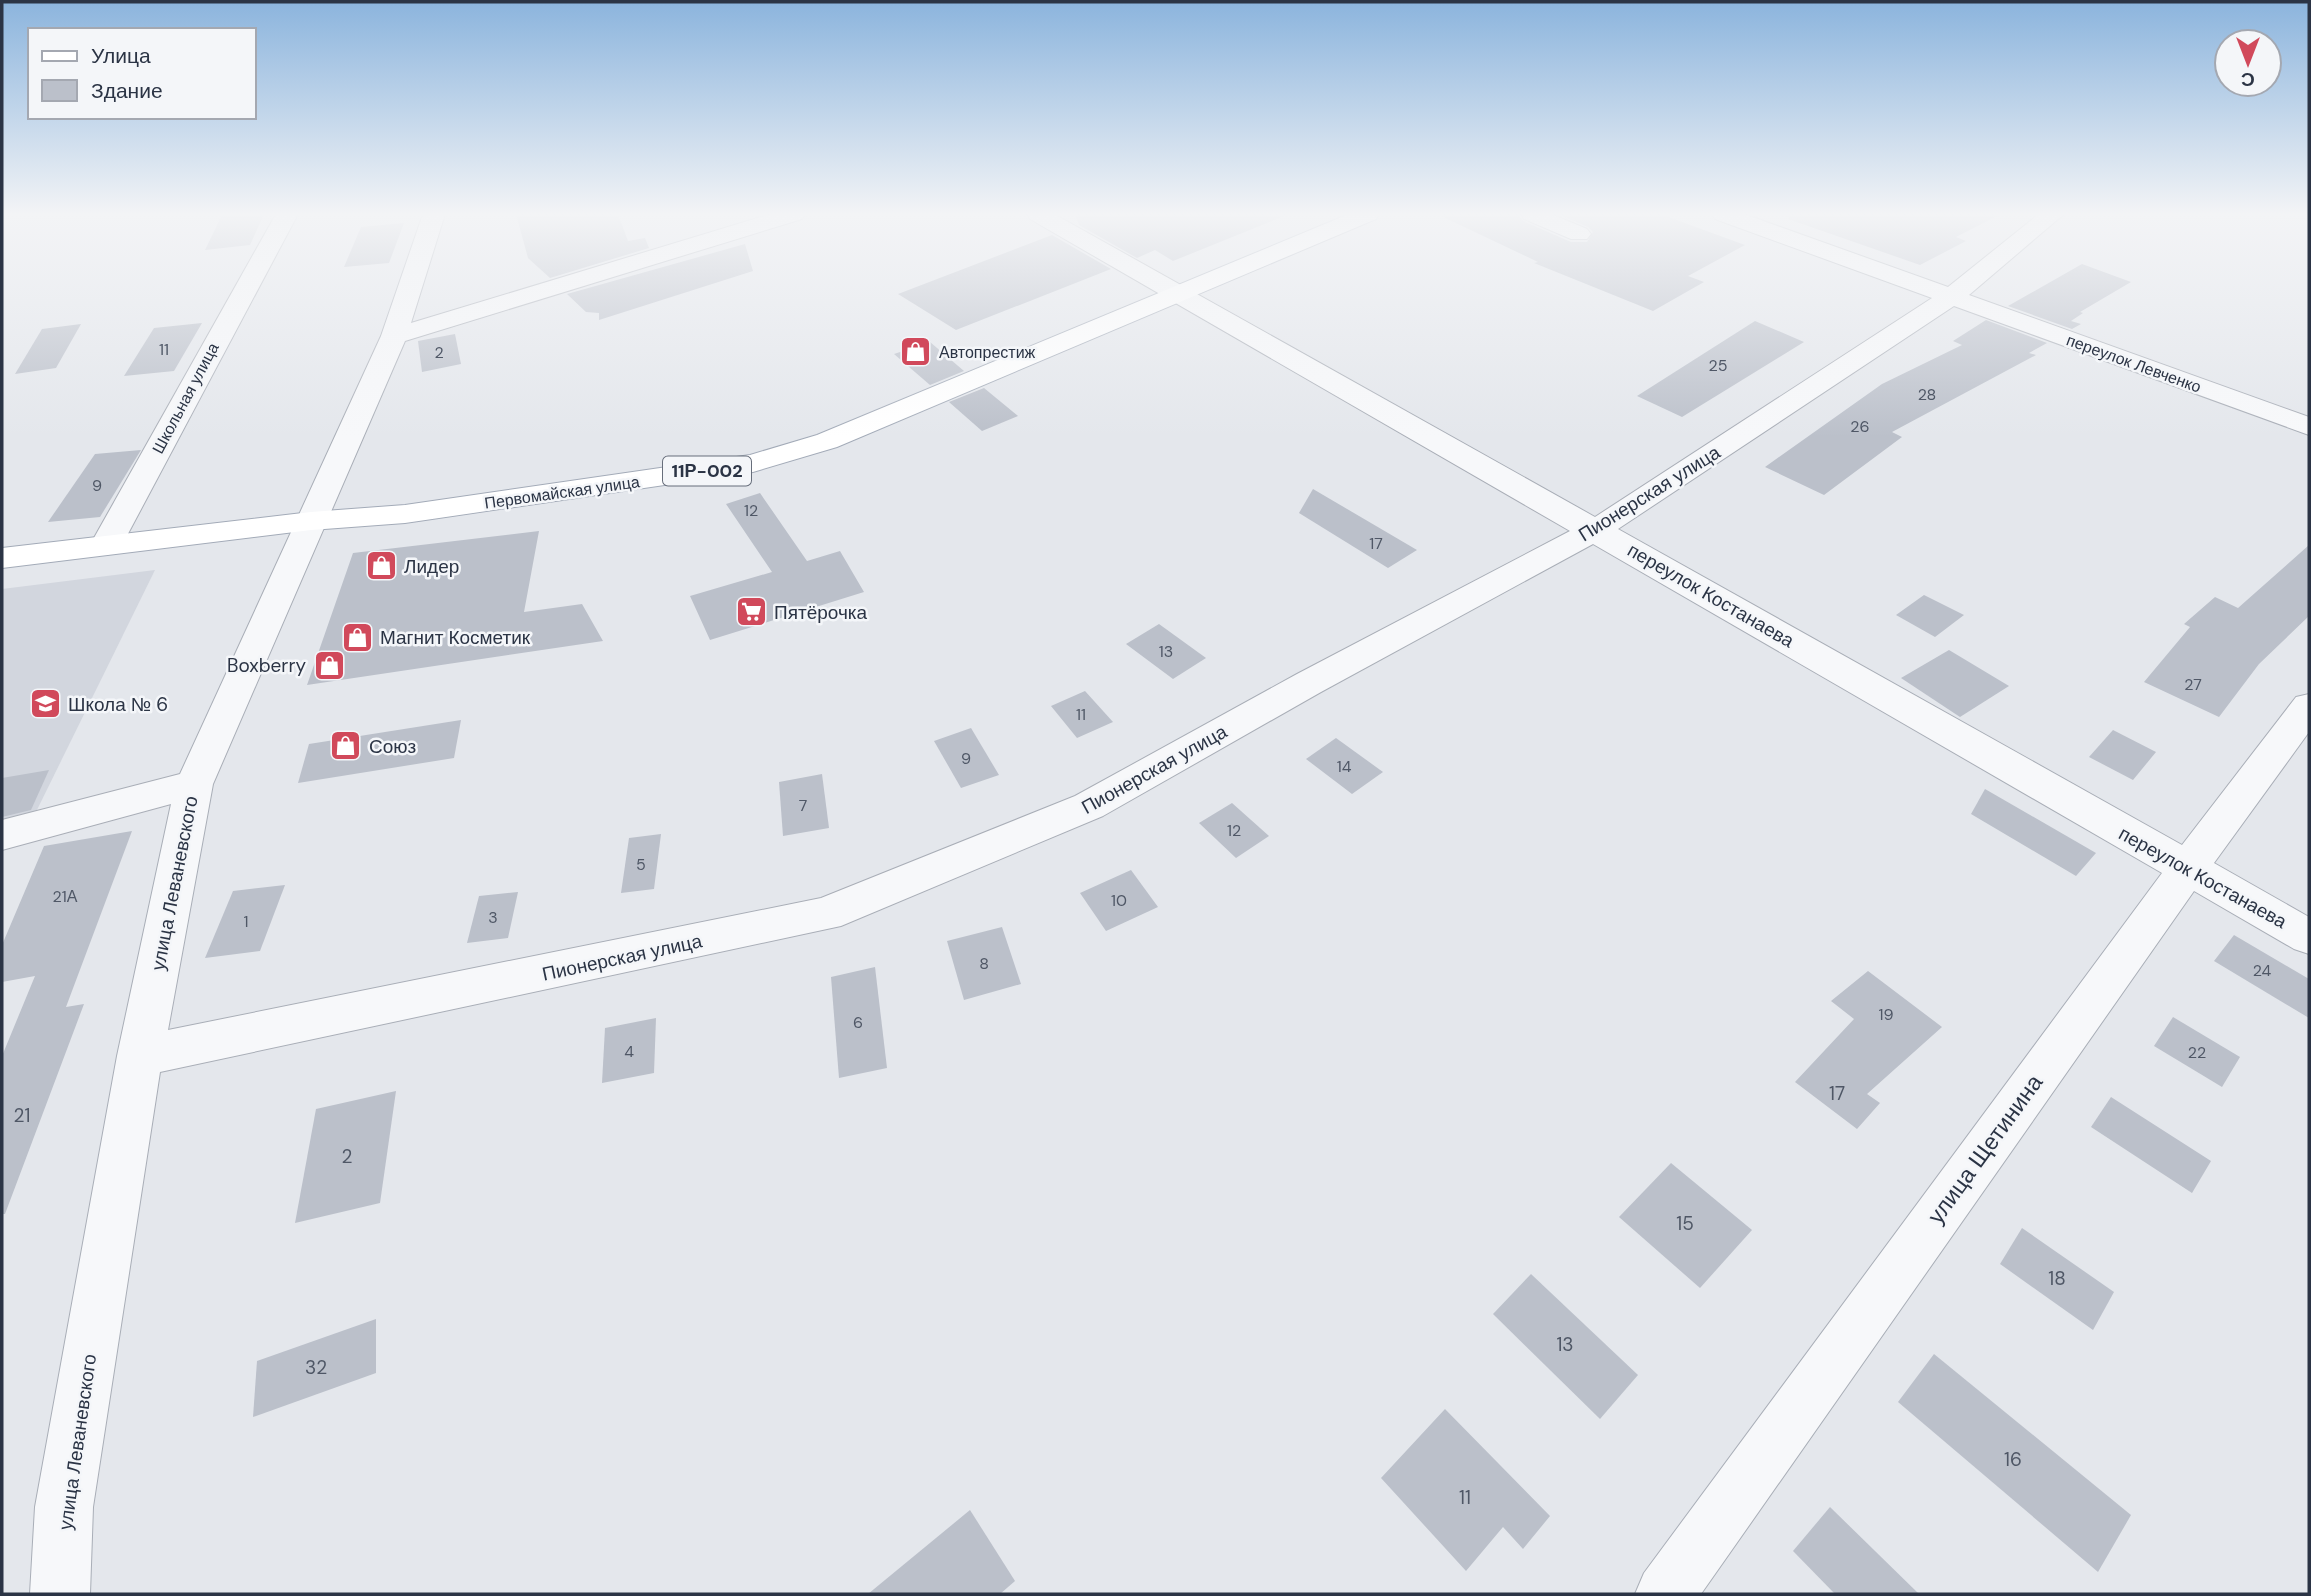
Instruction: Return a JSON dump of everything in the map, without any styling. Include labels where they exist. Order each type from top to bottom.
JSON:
[{"type":"main road","name":"Первомайская улица","points":[[2,558],[311,521],[405,514],[753,463],[827,441],[1186,288]]},
{"type":"street","name":"Школьная улица","points":[[106,545],[246,288]]},
{"type":"street","name":"улица Леваневского","points":[[61,1594],[64,1507],[140,1056],[194,783],[394,336],[410,288]]},
{"type":"street","points":[[394,336],[556,288]]},
{"type":"street","name":"переулок Костанаева","points":[[1167,288],[1597,529],[2309,937]]},
{"type":"street","name":"переулок Левченко","points":[[1928,288],[2309,427]]},
{"type":"street","name":"Пионерская улица","points":[[140,1056],[826,914],[1089,806],[1309,683],[1597,529],[1961,288]]},
{"type":"street","name":"улица Щетинина","points":[[1665,1594],[2187,869],[2309,706]]},
{"type":"street","points":[[2,835],[194,783]]},
{"type":"shaded area","name":"Школа № 6","points":[[155,570],[33,818],[2,823],[2,589]]},
{"type":"building","points":[[587,288],[698,288],[599,320],[599,313],[586,312],[567,294]]},
{"type":"building","points":[[912,288],[1062,288],[956,330],[898,294]]},
{"type":"building","points":[[1597,288],[1693,288],[1653,311]]},
{"type":"building","points":[[2039,288],[2120,288],[2080,312],[2083,313],[2071,321],[2081,324],[2072,329],[2008,306]]},
{"type":"building","points":[[1986,320],[2047,343],[2029,353],[2036,355],[1892,432],[1902,437],[1824,495],[1765,467],[1882,384],[1962,345],[1953,341]]},
{"type":"building","points":[[1755,321],[1804,342],[1682,417],[1637,396]]},
{"type":"building","points":[[202,323],[174,371],[124,376],[154,328]]},
{"type":"building","points":[[81,324],[56,368],[15,374],[42,329]]},
{"type":"building","points":[[455,334],[461,364],[422,372],[418,341]]},
{"type":"building","points":[[930,342],[964,371],[930,385],[894,354]]},
{"type":"building","points":[[984,388],[1018,416],[982,431],[949,402]]},
{"type":"building","points":[[141,450],[100,517],[48,522],[95,454]]},
{"type":"building","points":[[1313,489],[1417,550],[1388,568],[1299,513]]},
{"type":"building","points":[[760,493],[807,561],[840,551],[864,592],[710,640],[690,596],[772,572],[726,504]]},
{"type":"building","points":[[539,531],[524,612],[582,604],[603,641],[307,685],[353,553]]},
{"type":"building","points":[[2309,545],[2309,616],[2259,664],[2219,717],[2144,682],[2190,627],[2184,624],[2215,597],[2238,608]]},
{"type":"building","points":[[1924,595],[1964,615],[1935,637],[1896,615]]},
{"type":"building","points":[[1159,624],[1206,658],[1173,679],[1126,644]]},
{"type":"building","points":[[1949,650],[2009,686],[1960,717],[1901,678]]},
{"type":"building","points":[[1085,691],[1113,722],[1077,738],[1051,706]]},
{"type":"building","points":[[461,720],[454,758],[298,783],[309,744]]},
{"type":"building","points":[[971,728],[999,775],[961,788],[934,741]]},
{"type":"building","points":[[2113,730],[2156,752],[2133,780],[2089,757]]},
{"type":"building","points":[[1336,738],[1383,772],[1352,794],[1306,759]]},
{"type":"building","points":[[49,770],[31,810],[2,817],[2,778]]},
{"type":"building","points":[[822,774],[829,828],[783,836],[779,782]]},
{"type":"building","points":[[1985,789],[2096,853],[2076,876],[1971,814]]},
{"type":"building","points":[[1232,803],[1269,836],[1236,858],[1199,823]]},
{"type":"building","points":[[132,831],[66,1007],[84,1004],[5,1214],[2,1214],[2,1056],[35,976],[2,982],[2,945],[44,846]]},
{"type":"building","points":[[661,834],[654,889],[621,893],[629,838]]},
{"type":"building","points":[[1131,870],[1158,907],[1106,931],[1080,893]]},
{"type":"building","points":[[285,885],[260,951],[205,958],[233,891]]},
{"type":"building","points":[[518,892],[508,938],[467,943],[479,896]]},
{"type":"building","points":[[1002,927],[1021,984],[964,1000],[947,941]]},
{"type":"building","points":[[2234,935],[2309,979],[2309,1018],[2214,961]]},
{"type":"building","points":[[875,967],[887,1068],[839,1078],[831,977]]},
{"type":"building","points":[[1868,971],[1942,1027],[1867,1094],[1880,1103],[1857,1129],[1795,1082],[1854,1019],[1831,1001]]},
{"type":"building","points":[[2173,1017],[2240,1057],[2222,1087],[2154,1046]]},
{"type":"building","points":[[656,1018],[654,1073],[602,1083],[605,1028]]},
{"type":"building","points":[[396,1091],[380,1203],[295,1223],[316,1109]]},
{"type":"building","points":[[2111,1097],[2211,1161],[2192,1193],[2091,1127]]},
{"type":"building","points":[[1671,1163],[1752,1230],[1700,1288],[1619,1217]]},
{"type":"building","points":[[2022,1228],[2114,1292],[2093,1330],[2000,1264]]},
{"type":"building","points":[[1531,1274],[1638,1375],[1600,1419],[1493,1314]]},
{"type":"building","points":[[376,1319],[376,1373],[253,1417],[257,1361]]},
{"type":"building","points":[[1934,1354],[2131,1515],[2098,1572],[1898,1402]]},
{"type":"building","points":[[1445,1409],[1550,1516],[1523,1549],[1503,1527],[1466,1571],[1381,1478]]},
{"type":"building","points":[[1830,1507],[1919,1594],[1835,1594],[1793,1551]]},
{"type":"building","points":[[970,1510],[1015,1581],[1000,1594],[868,1594]]},
{"type":"place","name":"Автопрестиж","points":[[916,352]]},
{"type":"place","name":"Лидер","points":[[381,566]]},
{"type":"place","name":"Пятёрочка","points":[[751,612]]},
{"type":"place","name":"Магнит Косметик","points":[[357,637]]},
{"type":"place","name":"Boxberry","points":[[329,665]]},
{"type":"place","name":"Школа № 6","points":[[45,704]]},
{"type":"place","name":"Союз","points":[[346,746]]}]
